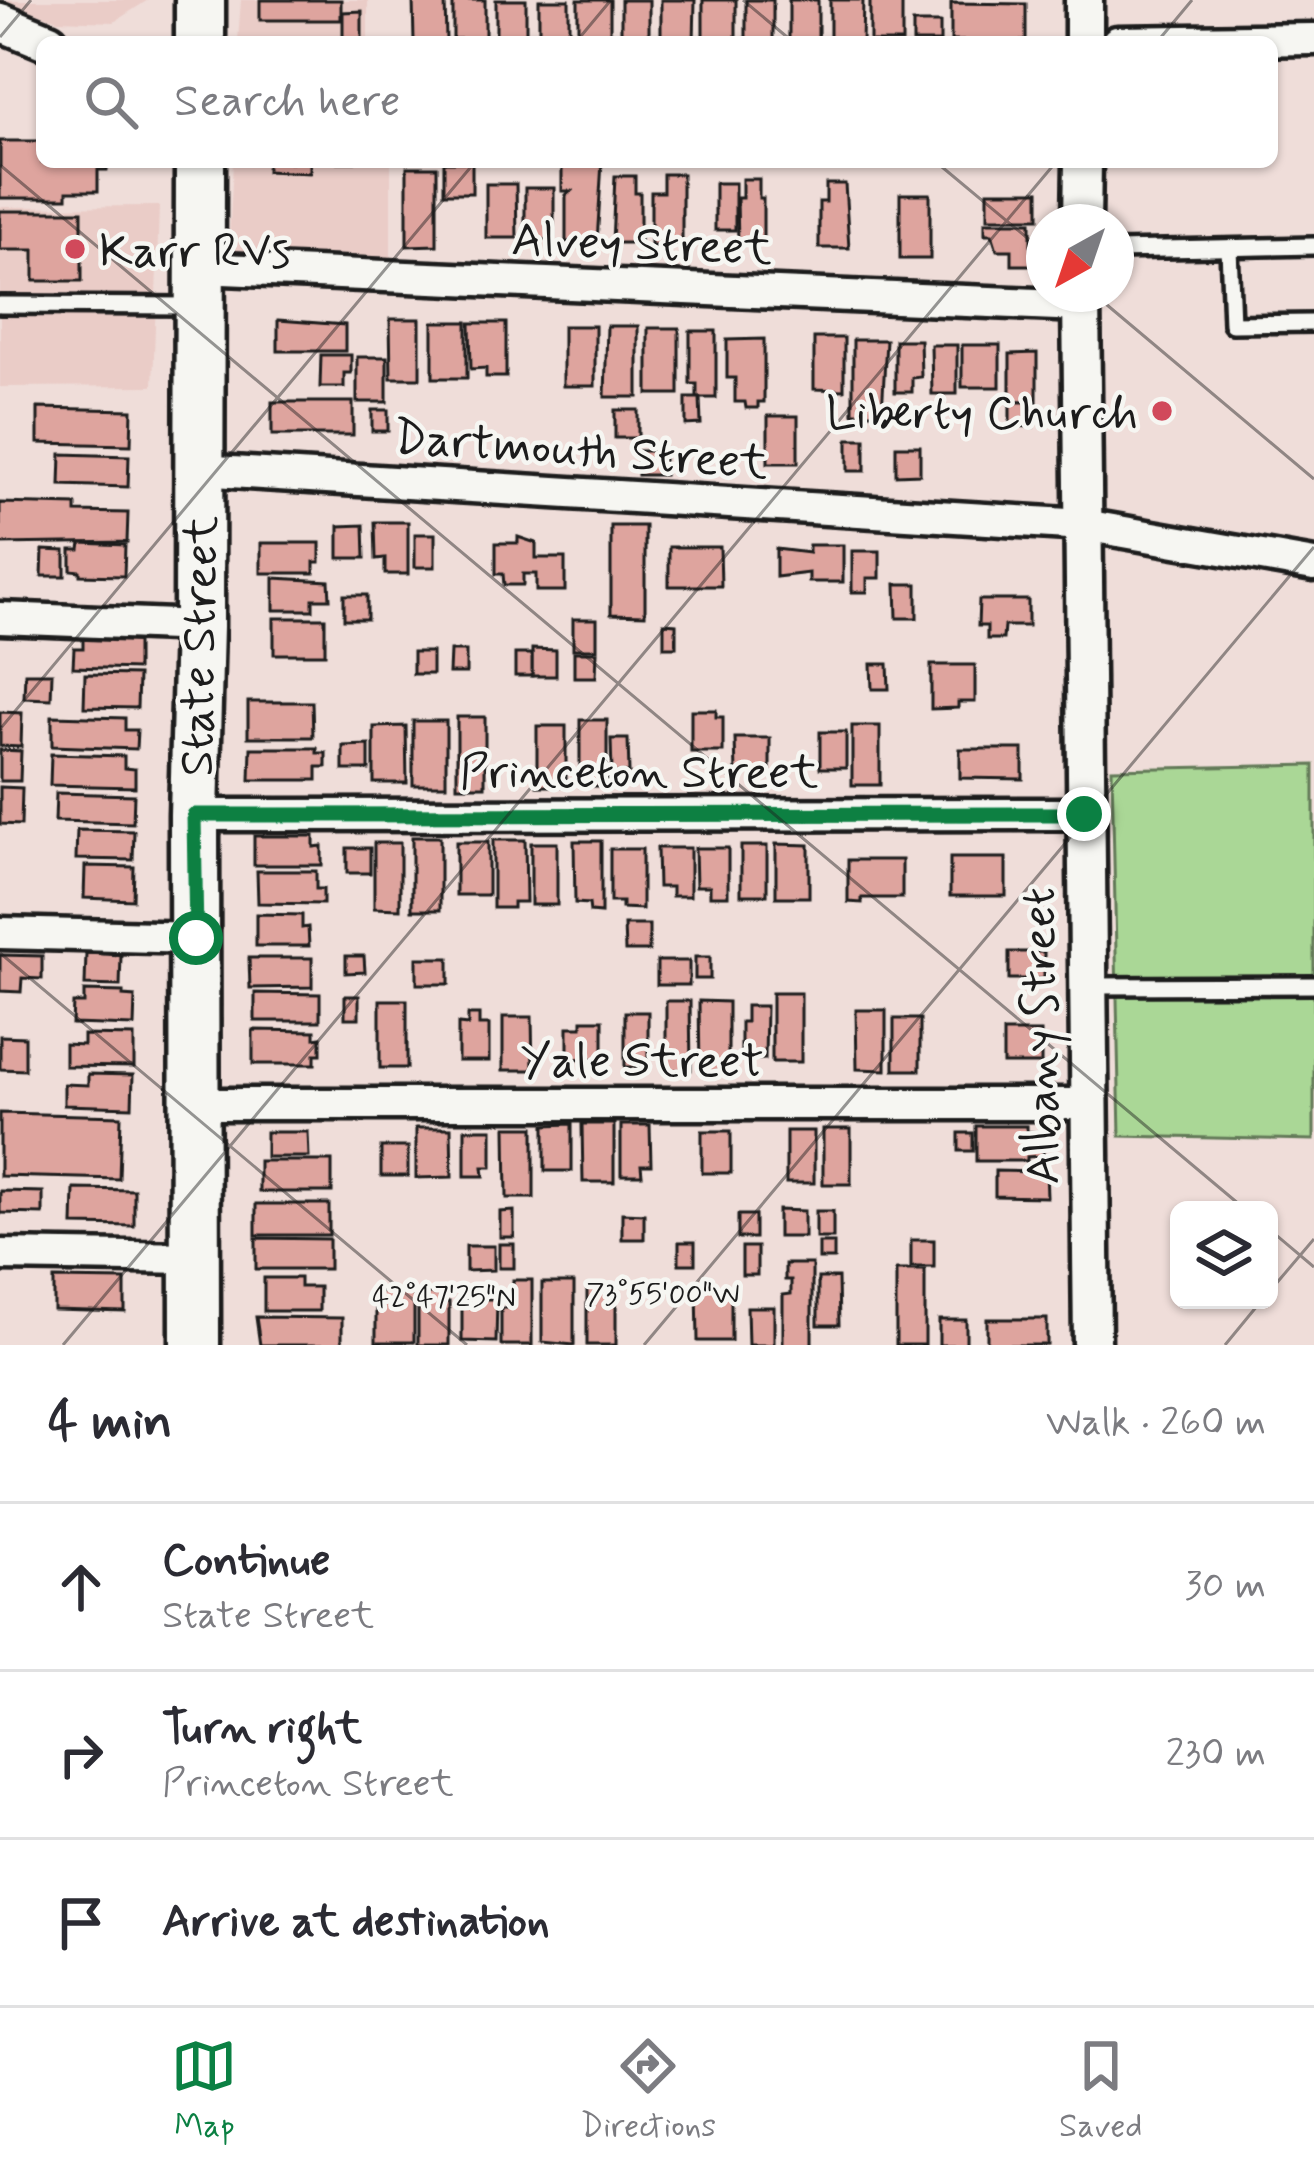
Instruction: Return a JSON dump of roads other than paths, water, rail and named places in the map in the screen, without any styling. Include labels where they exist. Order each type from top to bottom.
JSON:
[{"type":"main road","points":[[200,0],[200,36]]},
{"type":"main road","name":"State Street","points":[[195,1345],[200,168]]},
{"type":"street","points":[[1084,0],[1084,36]]},
{"type":"street","points":[[0,22],[36,37]]},
{"type":"street","points":[[1278,40],[1314,39]]},
{"type":"street","points":[[1082,204],[1083,168]]},
{"type":"street","name":"Alvey Street","points":[[200,287],[1026,299]]},
{"type":"street","name":"Albany Street","points":[[1081,312],[1092,1345]]},
{"type":"street","name":"Dartmouth Street","points":[[199,470],[1084,525],[1314,565]]},
{"type":"street","points":[[0,618],[199,626]]},
{"type":"street","name":"Princeton Street","points":[[194,815],[1084,814]]},
{"type":"street","points":[[0,933],[196,938]]},
{"type":"street","name":"Yale Street","points":[[197,1104],[1088,1104]]},
{"type":"street","points":[[0,1255],[195,1258]]},
{"type":"lane","points":[[1134,250],[1314,246]]},
{"type":"lane","points":[[1229,248],[1232,324],[1314,323]]},
{"type":"lane","points":[[0,305],[200,287]]},
{"type":"lane","points":[[1086,986],[1314,985]]},
{"type":"place","name":"Karr RVs","points":[[75,249]]},
{"type":"place","name":"Liberty Church","points":[[1162,411]]}]
